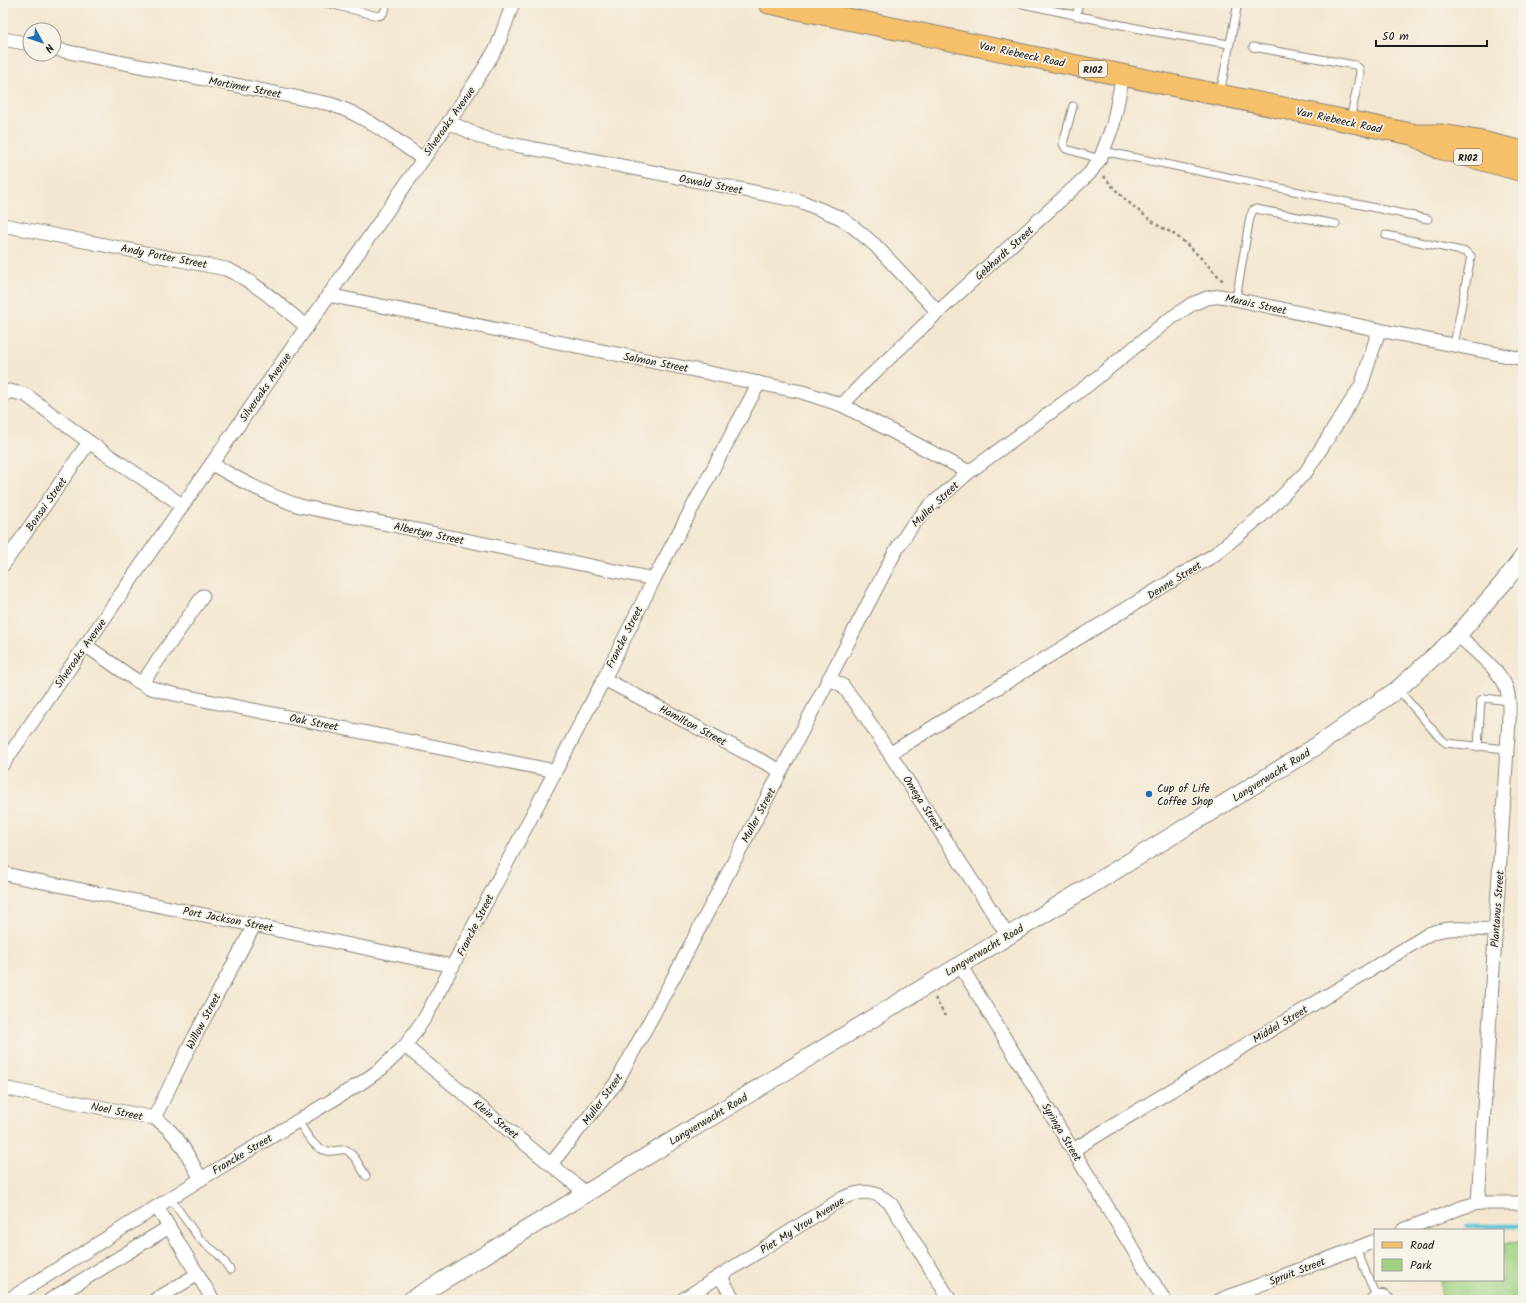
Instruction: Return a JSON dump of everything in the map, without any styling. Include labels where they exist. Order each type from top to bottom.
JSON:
[{"type":"main road","name":"Van Riebeeck Road","points":[[769,3],[1350,122],[1416,135],[1442,135],[1477,141],[1523,152]]},
{"type":"main road","name":"Van Riebeeck Road","points":[[1416,135],[1439,148],[1523,171]]},
{"type":"street","name":"Silveroaks Avenue","points":[[3,764],[449,122],[497,47],[513,3]]},
{"type":"street","points":[[3,39],[22,43]]},
{"type":"street","name":"Mortimer Street","points":[[62,51],[330,104],[349,110],[374,125],[423,159]]},
{"type":"street","name":"Gebhardt Street","points":[[842,405],[864,382],[938,312],[1089,174],[1101,155],[1113,124],[1123,75]]},
{"type":"street","name":"Oswald Street","points":[[449,122],[480,137],[490,140],[800,201],[820,208],[841,218],[876,246],[938,312]]},
{"type":"street","name":"Andy Porter Street","points":[[3,225],[226,269],[240,275],[254,284],[307,327]]},
{"type":"street","name":"Salmon Street","points":[[328,295],[802,392],[842,405],[969,472]]},
{"type":"street","name":"Marais Street","points":[[969,472],[1088,385],[1167,321],[1192,304],[1207,298],[1221,296],[1523,359]]},
{"type":"street","name":"Denne Street","points":[[891,753],[1214,555],[1266,512],[1306,472],[1360,386],[1379,330]]},
{"type":"street","name":"Francke Street","points":[[8,1300],[170,1198],[366,1080],[405,1046],[426,1016],[453,966],[604,679],[654,579],[759,383]]},
{"type":"street","points":[[3,396],[10,391],[26,395],[88,442],[182,506]]},
{"type":"street","name":"Bonsai Street","points":[[3,565],[88,442]]},
{"type":"street","name":"Albertyn Street","points":[[212,464],[250,486],[278,499],[300,506],[654,579]]},
{"type":"street","name":"Muller Street","points":[[551,1164],[616,1083],[782,771],[895,552],[911,527],[929,507],[969,472]]},
{"type":"street","name":"Langverwacht Road","points":[[411,1300],[1261,782],[1312,749],[1398,689],[1458,635],[1504,582],[1523,557]]},
{"type":"street","points":[[142,684],[203,596]]},
{"type":"street","name":"Plantanus Street","points":[[1458,635],[1498,673],[1506,687],[1508,701],[1507,749],[1478,1203]]},
{"type":"street","name":"Oak Street","points":[[85,645],[142,684],[169,693],[555,771]]},
{"type":"street","name":"Omega Street","points":[[829,678],[843,686],[862,711],[891,753],[1008,936]]},
{"type":"street","name":"Hamilton Street","points":[[604,679],[782,771]]},
{"type":"street","name":"Port Jackson Street","points":[[3,872],[14,876],[255,924],[453,966]]},
{"type":"street","name":"Willow Street","points":[[154,1118],[195,1036],[255,924]]},
{"type":"street","name":"Middel Street","points":[[1073,1150],[1428,934],[1446,929],[1496,930]]},
{"type":"street","name":"Syringa Street","points":[[960,965],[1164,1300]]},
{"type":"street","name":"Klein Street","points":[[405,1046],[586,1193]]},
{"type":"street","name":"Noel Street","points":[[3,1088],[154,1118],[165,1125],[174,1134],[201,1179]]},
{"type":"street","name":"Piet My Vrou Avenue","points":[[682,1300],[844,1198],[856,1193],[866,1192],[883,1197],[891,1204],[950,1300]]},
{"type":"street","points":[[1406,1229],[1463,1206],[1478,1203],[1523,1203]]},
{"type":"street","points":[[156,1207],[213,1300]]},
{"type":"street","points":[[50,1300],[169,1227]]},
{"type":"street","name":"Spruit Street","points":[[1220,1300],[1374,1241]]},
{"type":"street","points":[[155,1300],[198,1274]]},
{"type":"street","points":[[720,1276],[734,1300]]},
{"type":"lane","points":[[326,3],[381,16],[387,3]]},
{"type":"lane","points":[[1018,3],[1150,31],[1229,44]]},
{"type":"lane","points":[[1076,16],[1079,3]]},
{"type":"lane","points":[[1219,95],[1238,3]]},
{"type":"lane","points":[[1253,47],[1356,65],[1359,68],[1360,73],[1350,122]]},
{"type":"lane","points":[[1073,106],[1063,144],[1066,148],[1428,219]]},
{"type":"lane","points":[[1236,299],[1250,217],[1253,210],[1256,209],[1336,224]]},
{"type":"lane","points":[[1386,235],[1466,252],[1471,256],[1454,345]]},
{"type":"lane","points":[[1398,689],[1439,737],[1446,743],[1507,749]]},
{"type":"lane","points":[[1478,747],[1481,700],[1484,698],[1508,701]]},
{"type":"lane","points":[[298,1121],[315,1145],[329,1151],[340,1149],[347,1150],[355,1158],[366,1176]]},
{"type":"lane","points":[[170,1198],[198,1237],[217,1253],[230,1270]]},
{"type":"lane","points":[[1356,1248],[1375,1294]]},
{"type":"lane","points":[[1369,1300],[1375,1294],[1382,1293],[1388,1296],[1391,1300]]},
{"type":"path","points":[[1104,175],[1113,188],[1136,209],[1174,234],[1190,247],[1227,286]]},
{"type":"path","points":[[932,993],[945,1016]]},
{"type":"green space","points":[[1523,1242],[1523,1300],[1440,1300],[1441,1281],[1504,1281],[1504,1243]]},
{"type":"waterway","points":[[1468,1226],[1523,1226]]},
{"type":"place","name":"Cup of Life Coffee Shop","points":[[1149,794]]}]
